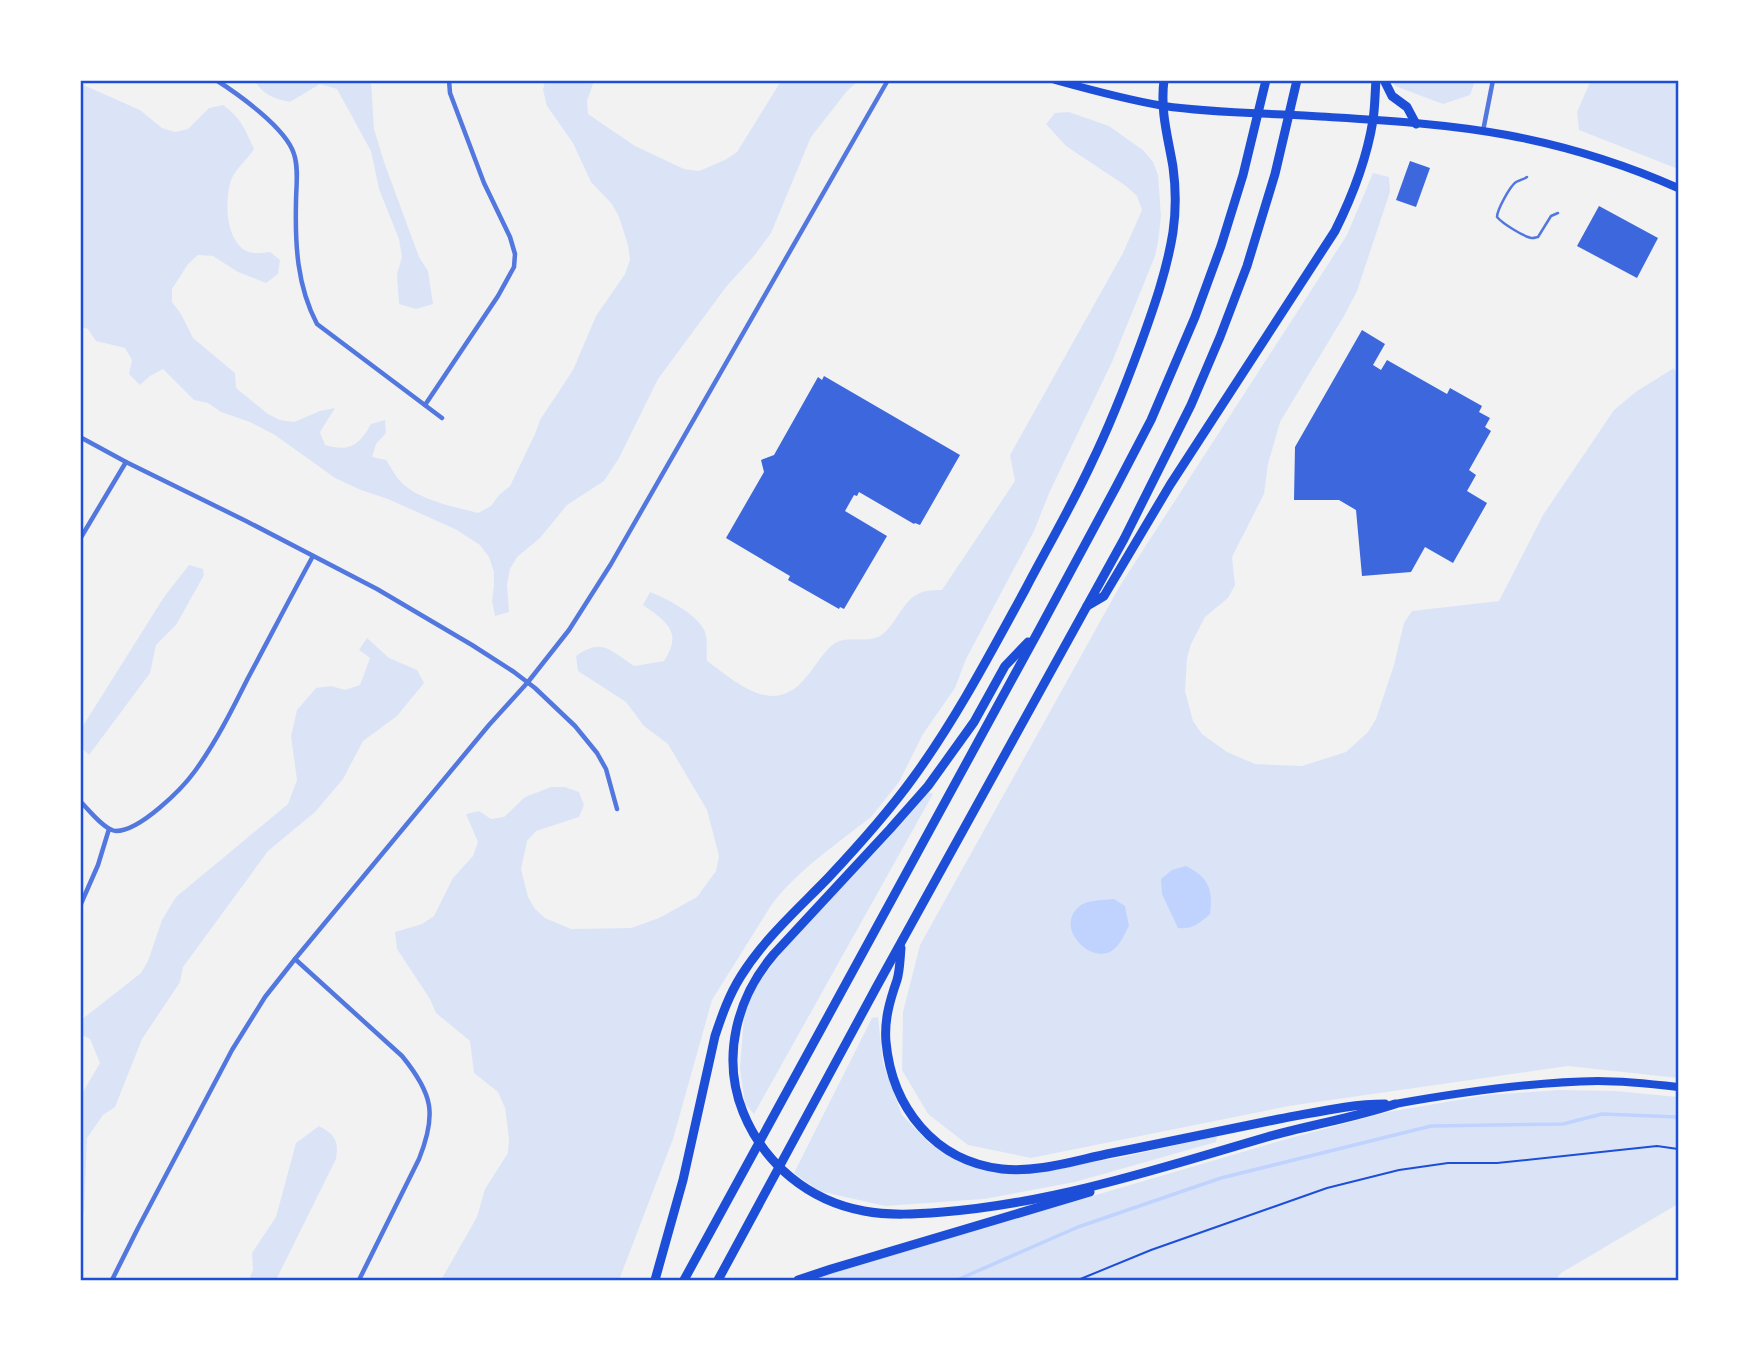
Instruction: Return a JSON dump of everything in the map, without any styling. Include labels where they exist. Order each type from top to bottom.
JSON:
[{"type":"highway","points":[[1055,80],[1162,106],[1373,120],[1524,138],[1575,150],[1678,188]]},
{"type":"highway","points":[[655,1280],[680,1193],[715,1036],[740,977],[757,953],[867,835],[902,794],[929,756],[979,674],[1079,490],[1106,431],[1149,321],[1171,241],[1175,191],[1162,106],[1164,80]]},
{"type":"highway","points":[[684,1280],[1134,454],[1166,387],[1213,270],[1250,148],[1266,80]]},
{"type":"highway","points":[[718,1280],[1159,472],[1206,370],[1251,254],[1270,193],[1297,80]]},
{"type":"highway","points":[[1086,607],[1104,596],[1170,485],[1329,242],[1354,186],[1373,120],[1376,80]]},
{"type":"highway","points":[[1384,80],[1392,96],[1407,107],[1416,124]]},
{"type":"highway","points":[[1039,631],[1005,666],[974,722],[928,786],[784,942],[757,975],[744,999],[736,1029],[734,1061],[737,1091],[751,1129],[763,1148],[781,1170],[822,1198],[862,1211],[916,1214],[1006,1205],[1056,1195],[1395,1104]]},
{"type":"highway","points":[[901,943],[897,978],[890,998],[886,1027],[889,1061],[897,1088],[911,1116],[925,1132],[949,1150],[978,1164],[1013,1169],[1048,1166],[1300,1115],[1469,1092],[1601,1081],[1678,1087]]},
{"type":"highway","points":[[798,1280],[1158,1169]]},
{"type":"street","points":[[215,80],[269,120],[294,153],[297,169],[297,256],[304,296],[317,324],[442,418]]},
{"type":"street","points":[[425,405],[498,296],[513,267],[515,254],[510,237],[484,183],[450,93],[449,80]]},
{"type":"street","points":[[112,1280],[232,1050],[265,997],[569,630],[611,564],[888,80]]},
{"type":"street","points":[[1483,131],[1493,80]]},
{"type":"street","points":[[80,437],[377,589],[472,645],[528,682],[575,726],[597,753],[606,769],[617,809]]},
{"type":"street","points":[[80,539],[125,462]]},
{"type":"street","points":[[80,801],[109,829],[120,831],[142,821],[181,788],[223,726],[313,555]]},
{"type":"street","points":[[80,906],[98,865],[109,829]]},
{"type":"street","points":[[295,959],[402,1056],[417,1074],[427,1093],[431,1111],[427,1139],[419,1159],[359,1280]]},
{"type":"lane","points":[[1527,177],[1515,183],[1497,212],[1501,222],[1532,238],[1538,237],[1551,216],[1559,213]]},
{"type":"path","points":[[1078,1280],[1152,1250],[1327,1188],[1399,1170],[1448,1163],[1509,1162],[1657,1146],[1678,1149]]},
{"type":"shaded area","points":[[1591,80],[1678,81],[1678,169],[1579,130],[1577,112]]},
{"type":"shaded area","points":[[255,81],[371,81],[374,129],[419,257],[428,271],[433,304],[416,309],[399,304],[397,274],[402,257],[399,239],[379,189],[371,151],[337,89],[320,84],[290,102],[270,96]]},
{"type":"shaded area","points":[[545,81],[594,81],[587,101],[588,114],[635,146],[684,169],[699,171],[737,152],[781,81],[858,81],[811,137],[771,233],[726,287],[658,379],[619,458],[604,481],[567,505],[540,538],[517,557],[510,569],[507,584],[509,612],[495,616],[492,601],[494,572],[489,557],[480,545],[455,529],[335,478],[275,435],[250,422],[221,412],[208,403],[194,400],[163,369],[140,385],[129,374],[132,360],[125,348],[96,341],[88,329],[81,327],[81,84],[140,110],[162,128],[175,132],[188,129],[209,108],[223,105],[245,130],[254,149],[231,180],[227,207],[230,226],[237,243],[243,249],[253,253],[270,252],[280,260],[278,274],[266,283],[238,272],[213,256],[198,255],[188,264],[172,289],[172,302],[193,338],[235,373],[236,388],[268,414],[280,420],[294,422],[335,408],[320,432],[325,445],[333,447],[347,447],[358,442],[371,424],[385,420],[386,433],[376,444],[372,457],[386,460],[402,483],[418,494],[478,513],[491,506],[510,486],[540,420],[573,370],[596,316],[625,274],[630,260],[619,217],[612,204],[591,182],[573,143],[547,106],[543,90]]},
{"type":"shaded area","points":[[1392,81],[1475,81],[1470,95],[1443,104],[1395,86]]},
{"type":"shaded area","points":[[1069,112],[1109,126],[1144,151],[1153,162],[1158,175],[1161,216],[1158,242],[1155,256],[1112,362],[1050,491],[1034,531],[966,659],[955,688],[923,734],[899,782],[871,817],[794,879],[783,891],[772,904],[712,1000],[673,1139],[619,1280],[441,1280],[477,1217],[485,1189],[508,1153],[509,1138],[505,1108],[498,1092],[474,1073],[470,1041],[436,1013],[430,999],[397,949],[395,932],[422,924],[434,916],[453,878],[473,856],[478,842],[466,814],[479,811],[491,819],[504,817],[525,797],[551,787],[565,787],[579,792],[584,805],[579,817],[536,831],[527,841],[521,869],[528,897],[535,909],[545,918],[571,929],[631,928],[659,918],[697,897],[716,871],[719,856],[707,810],[668,744],[644,726],[626,702],[578,671],[576,656],[593,647],[600,647],[612,651],[634,666],[664,661],[670,651],[672,635],[670,628],[643,605],[650,592],[681,608],[702,626],[706,635],[707,661],[731,679],[757,693],[782,695],[795,688],[835,643],[879,636],[890,627],[913,597],[926,591],[942,590],[1015,481],[1010,455],[1123,253],[1142,210],[1137,196],[1126,186],[1066,146],[1046,124],[1055,113]]},
{"type":"shaded area","points":[[1373,173],[1389,177],[1390,192],[1357,291],[1280,422],[1268,464],[1264,494],[1232,557],[1235,585],[1228,598],[1205,617],[1191,644],[1187,658],[1185,691],[1193,721],[1202,734],[1227,752],[1255,764],[1302,766],[1346,752],[1368,732],[1376,719],[1394,665],[1404,623],[1412,611],[1499,601],[1543,515],[1614,410],[1637,391],[1674,368],[1678,376],[1678,1078],[1568,1066],[1289,1106],[1031,1158],[968,1145],[928,1114],[902,1070],[903,1012],[920,945],[1121,584],[1347,235]]},
{"type":"shaded area","points":[[189,565],[203,569],[204,575],[176,625],[156,645],[150,673],[89,755],[81,747],[81,729],[164,597]]},
{"type":"shaded area","points":[[367,638],[389,658],[417,670],[424,683],[397,716],[363,741],[343,779],[315,812],[268,851],[183,967],[180,982],[142,1039],[115,1107],[103,1115],[87,1138],[84,1212],[81,1217],[81,1095],[100,1063],[90,1039],[81,1035],[81,1020],[141,973],[162,920],[176,897],[288,804],[297,780],[291,736],[297,710],[316,688],[331,686],[345,690],[360,685],[370,658],[359,650]]},
{"type":"shaded area","points":[[928,792],[933,794],[754,1114],[745,1104],[740,1069],[744,1014],[758,983],[796,933]]},
{"type":"shaded area","points":[[878,1017],[883,1063],[902,1115],[929,1143],[962,1163],[1012,1174],[1123,1157],[1217,1136],[1216,1142],[1075,1182],[984,1199],[885,1206],[819,1191],[794,1173],[872,1018]]},
{"type":"shaded area","points":[[1558,1090],[1615,1091],[1678,1097],[1678,1204],[1561,1273],[1555,1280],[810,1280],[1283,1140],[1388,1112],[1487,1095]]},
{"type":"shaded area","points":[[319,1126],[335,1139],[336,1159],[276,1280],[249,1280],[253,1270],[252,1253],[276,1217],[296,1143]]},
{"type":"water","points":[[1186,866],[1200,875],[1208,885],[1210,914],[1195,925],[1178,928],[1162,894],[1161,879],[1172,870]]},
{"type":"water","points":[[1114,899],[1125,906],[1129,926],[1114,949],[1106,953],[1096,953],[1087,949],[1073,934],[1073,914],[1084,903]]},
{"type":"building","points":[[1410,161],[1430,168],[1416,207],[1396,200]]},
{"type":"building","points":[[1599,206],[1658,238],[1637,278],[1577,246]]},
{"type":"building","points":[[1362,330],[1385,344],[1373,365],[1381,370],[1387,360],[1447,394],[1450,388],[1482,406],[1479,412],[1490,418],[1485,427],[1491,431],[1469,470],[1476,475],[1467,491],[1487,503],[1453,563],[1425,547],[1411,572],[1362,576],[1356,510],[1339,500],[1294,500],[1295,447]]},
{"type":"building","points":[[824,376],[960,455],[920,525],[859,492],[857,496],[854,495],[845,511],[887,536],[844,609],[839,609],[788,580],[790,576],[726,538],[764,472],[761,460],[774,455],[818,377],[822,380]]},
{"type":"waterway","points":[[957,1280],[1078,1227],[1221,1178],[1431,1126],[1563,1124],[1602,1114],[1678,1117]]}]
